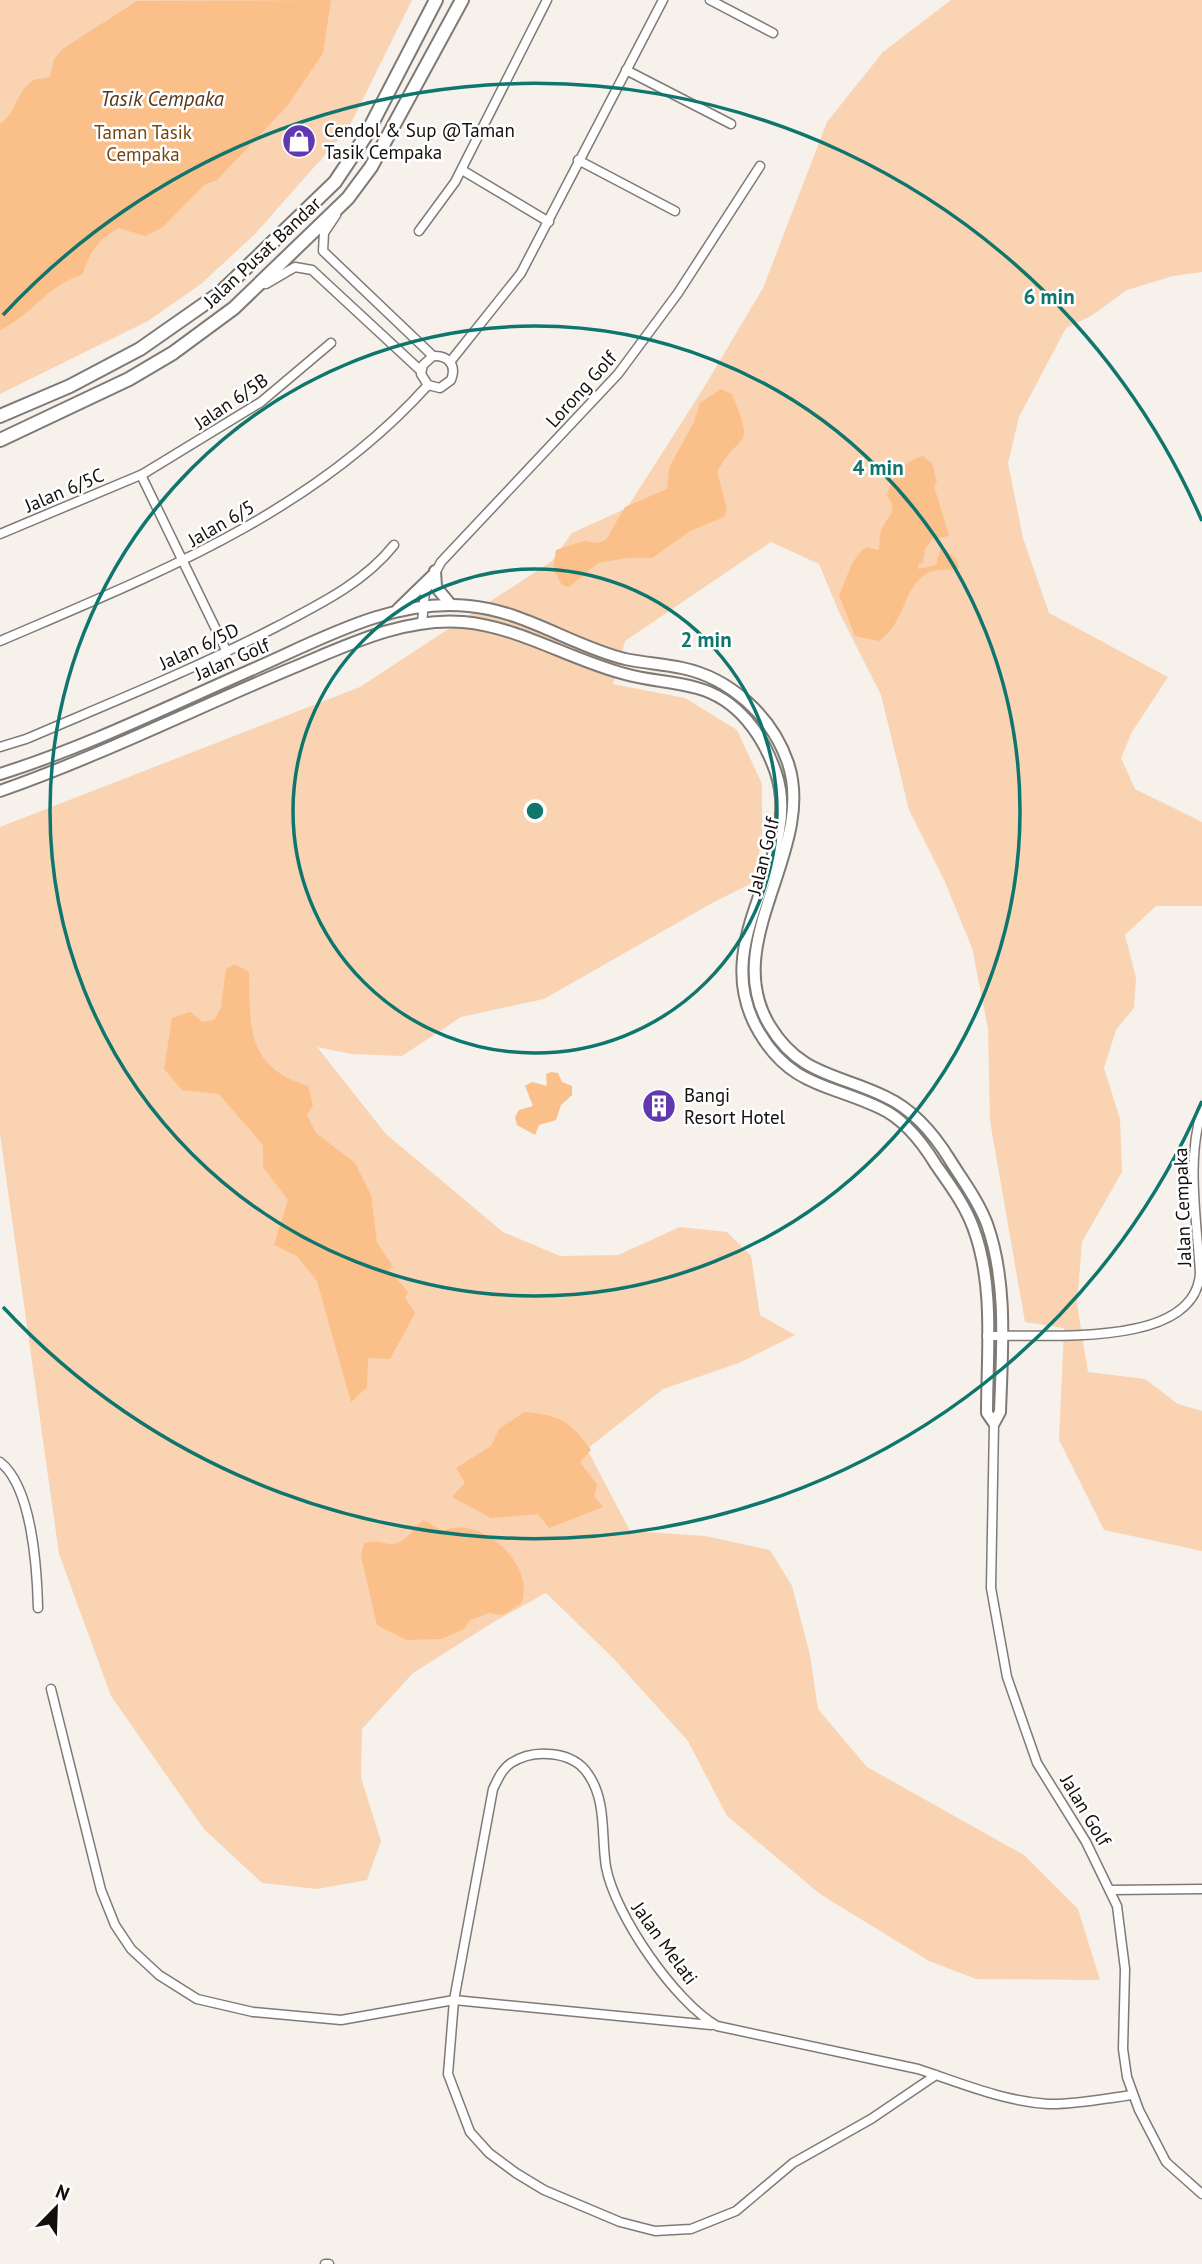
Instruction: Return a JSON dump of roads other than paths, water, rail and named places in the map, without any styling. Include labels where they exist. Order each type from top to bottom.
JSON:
[{"type":"main road","name":"Jalan Pusat Bandar","points":[[0,416],[70,386],[140,349],[220,293],[335,182],[365,137],[436,0]]},
{"type":"main road","name":"Jalan Pusat Bandar","points":[[0,440],[129,379],[173,353],[234,308],[348,198],[390,136],[462,0]]},
{"type":"street","points":[[419,231],[461,170],[547,0]]},
{"type":"street","points":[[450,362],[521,273],[663,0]]},
{"type":"street","points":[[710,0],[773,33]]},
{"type":"street","points":[[626,70],[731,124]]},
{"type":"street","points":[[578,160],[675,211]]},
{"type":"street","name":"Lorong Golf","points":[[422,622],[421,605],[433,573],[468,531],[618,374],[678,293],[760,166]]},
{"type":"street","points":[[461,170],[549,222]]},
{"type":"street","points":[[348,198],[324,233],[323,251],[433,356]]},
{"type":"street","points":[[234,308],[287,270],[303,267],[312,270],[421,371],[428,385],[440,387],[448,384],[453,374],[450,362],[440,356],[433,356],[423,365],[421,371]]},
{"type":"street","name":"Jalan 6/5B","points":[[141,475],[261,402],[331,343]]},
{"type":"street","name":"Jalan 6/5","points":[[0,641],[185,562],[308,491],[387,427],[428,385]]},
{"type":"street","points":[[141,475],[227,652]]},
{"type":"street","name":"Jalan 6/5C","points":[[0,534],[141,475]]},
{"type":"street","name":"Jalan 6/5D","points":[[0,747],[26,739],[227,652],[343,590],[380,563],[394,545]]},
{"type":"street","points":[[395,611],[433,573],[439,594],[451,605]]},
{"type":"street","name":"Jalan Golf","points":[[0,774],[63,751],[344,629],[421,605],[451,605],[508,615],[622,658],[703,675],[741,697],[762,716],[786,757],[793,786],[788,839],[757,946],[756,986],[765,1019],[786,1049],[811,1068],[879,1093],[917,1118],[945,1153],[972,1194],[993,1244],[999,1277],[1003,1335],[1000,1412],[994,1423],[991,1588],[1007,1677],[1037,1763],[1086,1842],[1111,1890],[1123,1938],[1123,2049],[1133,2095],[1166,2162],[1202,2194]]},
{"type":"street","name":"Jalan Golf","points":[[0,790],[70,765],[365,638],[422,622],[483,625],[525,637],[611,670],[695,687],[717,696],[748,720],[772,762],[778,779],[782,813],[743,947],[742,975],[754,1023],[766,1043],[799,1076],[819,1087],[879,1107],[908,1129],[965,1209],[979,1245],[986,1299],[987,1413],[994,1423]]},
{"type":"street","points":[[63,751],[70,765]]},
{"type":"street","name":"Jalan Cempaka","points":[[987,1336],[1093,1336],[1121,1332],[1165,1317],[1191,1301],[1200,1284],[1195,1140],[1202,1110]]},
{"type":"street","points":[[979,1245],[993,1244]]},
{"type":"street","points":[[0,1462],[11,1472],[20,1490],[37,1570],[38,1608]]},
{"type":"street","points":[[51,1689],[101,1889],[115,1925],[131,1949],[159,1975],[197,1999],[265,2014],[341,2020],[454,2000],[717,2026]]},
{"type":"street","name":"Jalan Melati","points":[[936,2075],[871,2119],[793,2164],[736,2211],[691,2229],[655,2231],[620,2222],[544,2190],[489,2153],[471,2132],[448,2074],[454,2000],[494,1789],[500,1773],[512,1762],[545,1754],[564,1756],[579,1763],[588,1773],[600,1803],[606,1868],[622,1916],[683,1996],[702,2018],[717,2026],[936,2075],[990,2094],[1022,2101],[1051,2104],[1133,2095]]},
{"type":"street","points":[[1111,1890],[1202,1889]]},
{"type":"water","name":"Tasik Cempaka","points":[[331,0],[323,53],[288,105],[217,180],[204,185],[163,227],[145,236],[119,228],[112,232],[96,247],[82,275],[59,286],[0,330],[0,124],[10,114],[28,84],[50,77],[54,59],[64,48],[137,1]]},
{"type":"water","points":[[721,389],[732,394],[744,433],[717,472],[727,509],[724,517],[690,531],[652,558],[627,558],[598,563],[569,587],[562,585],[553,569],[556,550],[584,541],[597,543],[606,540],[625,507],[667,489],[669,468],[694,422],[700,403]]},
{"type":"water","points":[[923,456],[932,463],[937,483],[934,486],[949,536],[932,539],[925,549],[923,563],[918,565],[918,569],[936,565],[940,550],[953,556],[959,568],[930,572],[918,581],[895,624],[879,641],[855,636],[839,595],[853,563],[861,552],[866,547],[879,550],[883,526],[892,511],[887,495],[896,475],[909,462]]},
{"type":"water","points":[[235,964],[249,972],[252,1028],[262,1056],[288,1078],[308,1086],[313,1105],[307,1115],[316,1133],[355,1163],[371,1195],[377,1243],[392,1265],[389,1270],[408,1292],[405,1298],[415,1313],[390,1359],[368,1358],[367,1387],[351,1402],[317,1281],[297,1256],[274,1245],[288,1200],[263,1167],[263,1145],[219,1094],[182,1090],[164,1069],[172,1018],[190,1012],[203,1022],[214,1020],[221,1008],[226,969]]},
{"type":"water","points":[[558,1073],[562,1082],[572,1086],[572,1095],[561,1105],[556,1120],[539,1125],[535,1135],[517,1125],[515,1117],[519,1110],[533,1106],[525,1086],[532,1082],[547,1086],[546,1074]]},
{"type":"water","points":[[524,1412],[547,1415],[563,1421],[584,1440],[591,1450],[580,1462],[597,1485],[594,1496],[603,1507],[549,1528],[538,1514],[491,1518],[452,1497],[465,1483],[456,1468],[491,1446],[499,1429]]},
{"type":"water","points":[[423,1520],[443,1531],[468,1528],[480,1532],[503,1547],[519,1569],[524,1589],[522,1603],[502,1615],[489,1613],[470,1620],[464,1629],[441,1639],[407,1640],[377,1625],[361,1556],[364,1543],[396,1543],[409,1535]]},
{"type":"place","name":"Cendol & Sup @Taman Tasik Cempaka","points":[[299,141]]},
{"type":"place","name":"Bangi Resort Hotel","points":[[659,1106]]},
{"type":"park label","name":"Taman Tasik Cempaka","points":[[143,143]]}]
